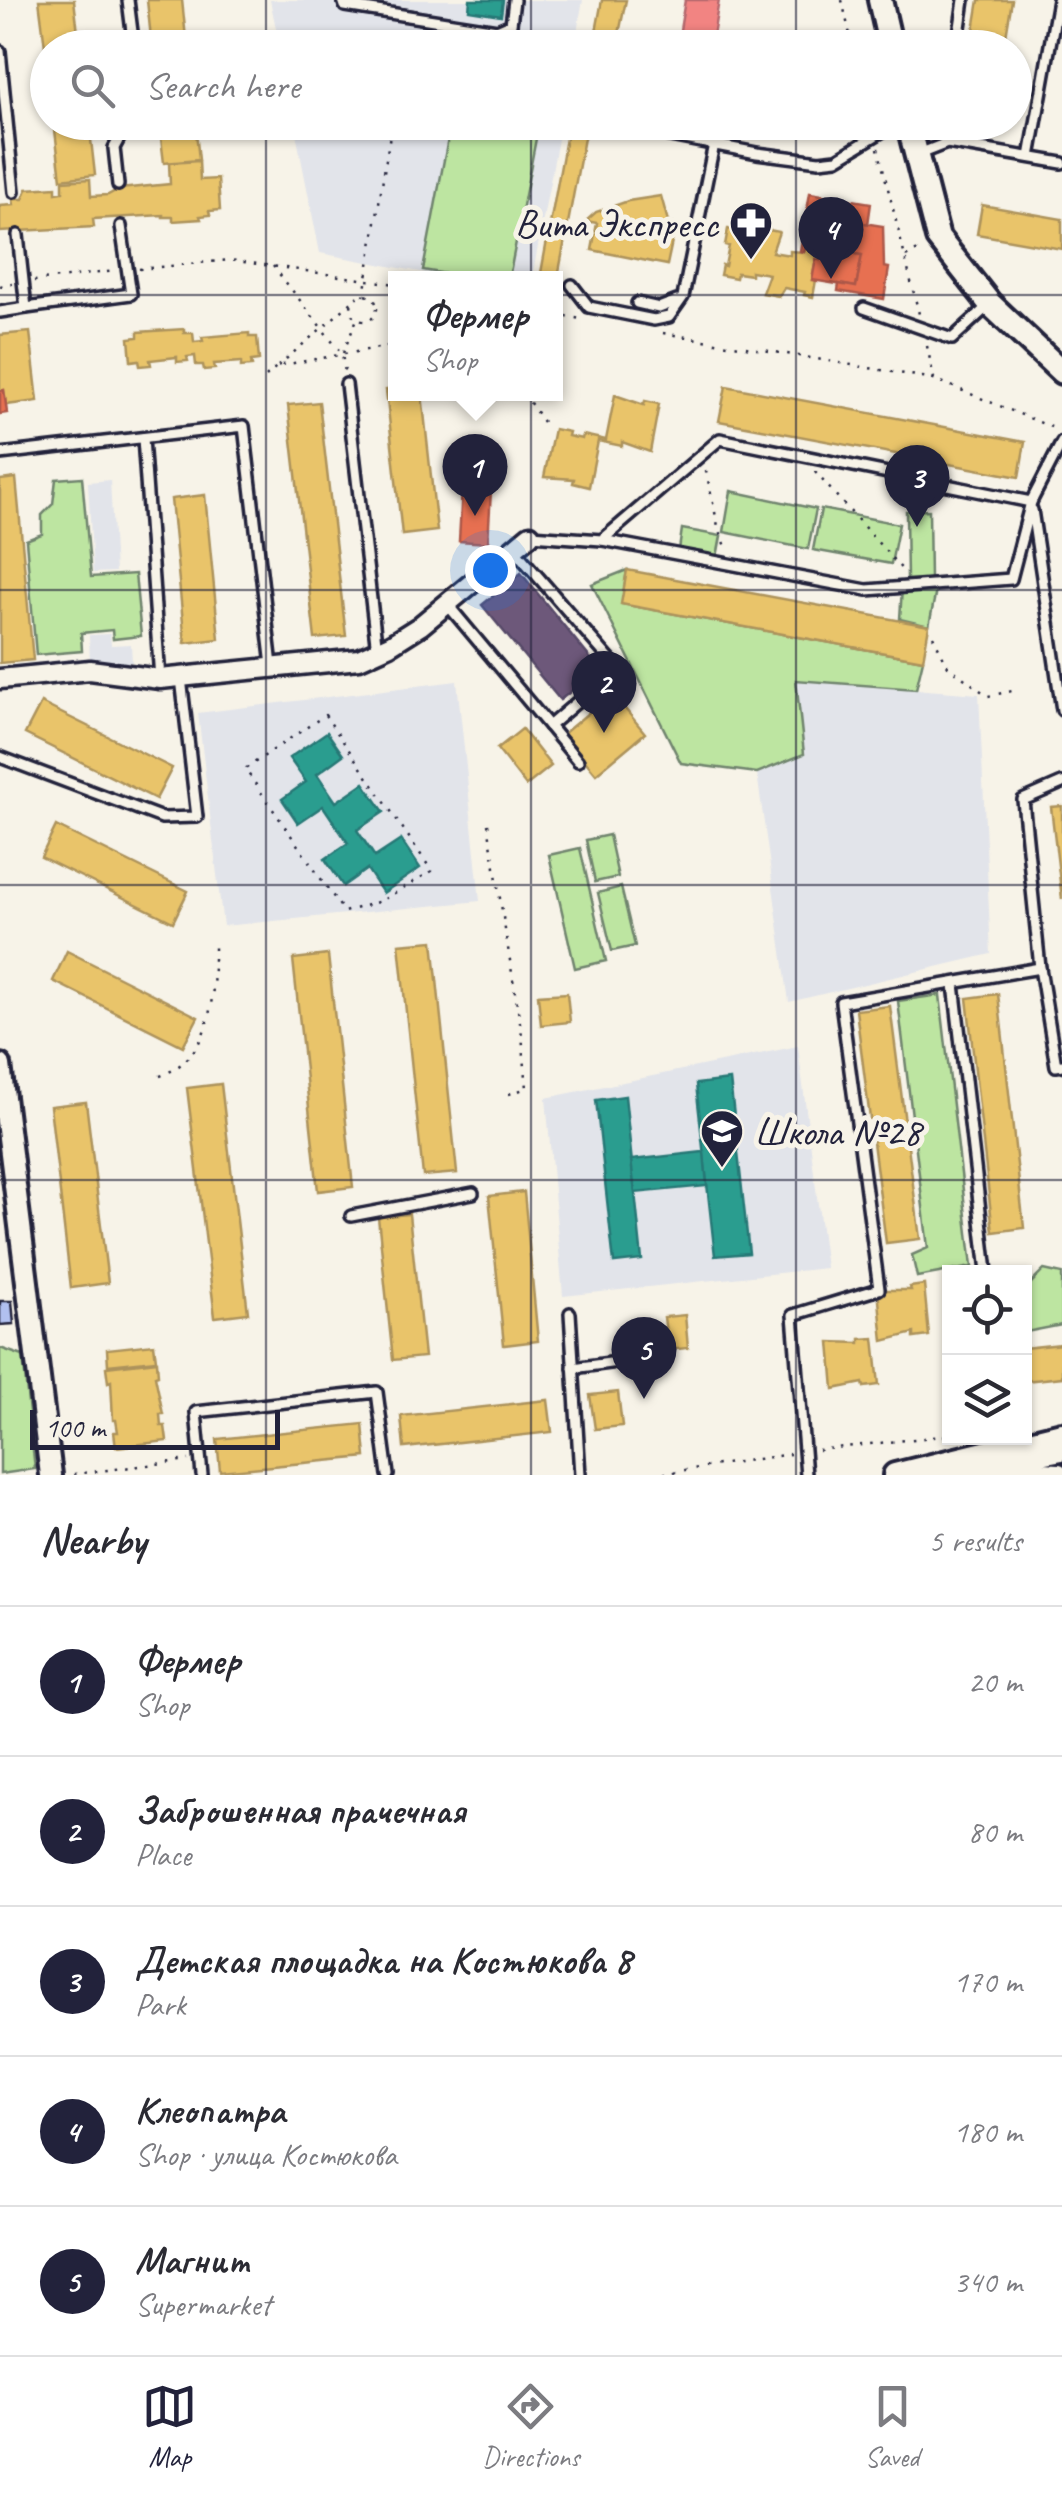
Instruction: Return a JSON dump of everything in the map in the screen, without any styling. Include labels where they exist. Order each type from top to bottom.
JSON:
[{"type":"main road","points":[[880,0],[887,30]]},
{"type":"main road","points":[[913,140],[938,238],[990,304],[1062,372]]},
{"type":"main road","points":[[1032,1438],[1062,1434]]},
{"type":"main road","points":[[895,1475],[980,1445]]},
{"type":"main road","points":[[906,1475],[967,1469],[1058,1475]]},
{"type":"street","points":[[0,679],[90,670],[181,678],[358,658],[420,626],[530,536]]},
{"type":"street","points":[[0,1065],[51,1475]]},
{"type":"street","points":[[967,1469],[1062,1450]]},
{"type":"lane","points":[[128,0],[132,30]]},
{"type":"lane","points":[[343,0],[345,6],[497,30],[510,24],[514,0]]},
{"type":"lane","points":[[960,30],[964,0]]},
{"type":"lane","points":[[1030,157],[1058,0]]},
{"type":"lane","points":[[0,50],[14,192]]},
{"type":"lane","points":[[118,140],[114,148],[118,184]]},
{"type":"lane","points":[[693,140],[818,161],[837,159],[868,140]]},
{"type":"lane","points":[[917,155],[947,143],[1062,163]]},
{"type":"lane","points":[[572,285],[590,307],[654,320],[670,317],[683,297],[714,144]]},
{"type":"lane","points":[[0,312],[131,294],[122,226]]},
{"type":"lane","points":[[18,235],[26,308]]},
{"type":"lane","points":[[637,302],[659,308],[683,297]]},
{"type":"lane","points":[[864,308],[952,339],[990,304]]},
{"type":"lane","points":[[346,384],[377,651]]},
{"type":"lane","points":[[0,454],[244,426],[272,666]]},
{"type":"lane","points":[[142,438],[160,679]]},
{"type":"lane","points":[[602,540],[720,439],[1032,502]]},
{"type":"lane","points":[[530,536],[602,540],[867,590],[1010,580],[1032,502],[1062,442]]},
{"type":"lane","points":[[1032,502],[1062,710]]},
{"type":"lane","points":[[514,549],[617,668],[549,726]]},
{"type":"lane","points":[[447,604],[578,761]]},
{"type":"lane","points":[[0,757],[162,818],[197,818],[181,678]]},
{"type":"lane","points":[[1062,783],[1024,800],[1040,968],[1056,1066],[1062,1064]]},
{"type":"lane","points":[[806,1475],[794,1315],[879,1289],[842,1002],[1040,968]]},
{"type":"lane","points":[[954,984],[986,1265]]},
{"type":"lane","points":[[351,1216],[472,1193]]},
{"type":"lane","points":[[570,1313],[580,1475]]},
{"type":"lane","points":[[573,1368],[662,1356]]},
{"type":"lane","points":[[202,1475],[196,1412],[377,1392],[388,1475]]},
{"type":"path","points":[[842,0],[849,30]]},
{"type":"path","points":[[408,30],[410,16]]},
{"type":"path","points":[[364,296],[389,140]]},
{"type":"path","points":[[876,140],[908,276]]},
{"type":"path","points":[[0,286],[230,260],[388,283]]},
{"type":"path","points":[[272,266],[342,354]]},
{"type":"path","points":[[266,377],[354,301],[364,296],[372,298],[376,310],[369,320],[357,319],[352,313],[354,301]]},
{"type":"path","points":[[563,317],[593,321]]},
{"type":"path","points":[[346,384],[342,354],[357,319]]},
{"type":"path","points":[[661,333],[934,379],[1062,432]]},
{"type":"path","points":[[277,366],[388,346]]},
{"type":"path","points":[[528,401],[542,422]]},
{"type":"path","points":[[702,454],[718,526],[734,565]]},
{"type":"path","points":[[800,455],[917,586]]},
{"type":"path","points":[[933,636],[948,666],[988,696],[1017,690]]},
{"type":"path","points":[[325,715],[432,871],[419,879],[382,901],[344,912],[245,769],[325,715]]},
{"type":"path","points":[[488,824],[527,1088],[508,1094]]},
{"type":"path","points":[[160,1076],[173,1071],[208,1026],[214,994],[214,941]]},
{"type":"path","points":[[74,1474],[200,1459]]},
{"type":"shaded area","points":[[270,0],[583,0],[577,30],[276,30]]},
{"type":"shaded area","points":[[297,140],[558,140],[533,271],[416,271],[320,253]]},
{"type":"shaded area","points":[[110,480],[115,572],[93,573],[88,482]]},
{"type":"shaded area","points":[[110,634],[111,645],[131,644],[132,662],[90,664],[89,635]]},
{"type":"shaded area","points":[[795,680],[979,694],[991,954],[789,1002],[757,773],[804,754]]},
{"type":"shaded area","points":[[457,681],[480,901],[223,926],[198,713]]},
{"type":"shaded area","points":[[798,1046],[826,1268],[563,1296],[546,1098]]},
{"type":"green space","points":[[448,140],[536,140],[510,271],[423,270]]},
{"type":"green space","points":[[82,477],[91,577],[135,574],[141,636],[113,639],[112,630],[81,633],[82,651],[36,655],[26,540],[42,534],[42,515],[53,504],[56,479]]},
{"type":"green space","points":[[731,491],[816,509],[808,549],[724,532]]},
{"type":"green space","points":[[821,509],[899,524],[891,564],[813,550]]},
{"type":"green space","points":[[929,510],[930,580],[907,580],[906,511]]},
{"type":"green space","points":[[682,529],[721,536],[717,557],[679,550]]},
{"type":"green space","points":[[627,570],[622,604],[923,660],[916,689],[796,680],[804,754],[757,773],[681,763],[592,584]]},
{"type":"green space","points":[[937,585],[929,626],[900,619],[902,588]]},
{"type":"green space","points":[[609,835],[618,877],[595,882],[586,840]]},
{"type":"green space","points":[[580,848],[606,961],[575,968],[549,855]]},
{"type":"green space","points":[[621,887],[635,946],[612,951],[598,893]]},
{"type":"green space","points":[[940,995],[972,1265],[942,1265],[942,1272],[917,1277],[912,1255],[928,1248],[898,1001]]},
{"type":"green space","points":[[1044,1270],[1062,1274],[1062,1325],[1032,1331],[1032,1282]]},
{"type":"green space","points":[[0,1348],[23,1356],[35,1469],[0,1474]]},
{"type":"building: Homes","points":[[39,0],[74,0],[78,30],[43,30]]},
{"type":"building: Homes","points":[[147,0],[182,0],[185,30],[150,30]]},
{"type":"building: Homes","points":[[602,0],[626,0],[620,30],[596,30]]},
{"type":"building: Homes","points":[[979,0],[1012,0],[1007,30],[974,30]]},
{"type":"building: Homes","points":[[56,140],[91,140],[95,175],[61,179]]},
{"type":"building: Homes","points":[[161,140],[197,140],[199,160],[164,163]]},
{"type":"building: Homes","points":[[566,140],[584,140],[559,271],[541,271]]},
{"type":"building: Homes","points":[[199,161],[200,180],[218,179],[220,210],[209,211],[210,215],[200,216],[201,219],[173,221],[173,217],[163,215],[93,219],[94,227],[0,232],[0,206],[14,205],[13,199],[23,199],[27,189],[56,187],[56,193],[63,192],[63,181],[90,179],[91,196],[108,195],[119,189],[170,184],[169,163]]},
{"type":"building: Homes","points":[[661,196],[677,238],[673,237],[667,265],[592,250],[597,223],[586,221],[596,212],[628,201]]},
{"type":"building: Homes","points":[[982,205],[1062,219],[1062,249],[977,234]]},
{"type":"building: Homes","points":[[728,229],[757,238],[763,229],[779,232],[772,252],[790,255],[790,251],[804,252],[805,248],[821,251],[812,280],[816,280],[813,297],[784,288],[779,296],[762,293],[769,274],[751,271],[751,275],[737,273],[736,278],[720,275],[729,246],[725,245]]},
{"type":"building: Homes","points":[[184,329],[184,333],[193,333],[194,342],[203,341],[202,337],[249,333],[249,337],[257,337],[259,360],[251,361],[252,366],[241,367],[241,362],[214,364],[215,369],[204,370],[203,365],[196,365],[195,356],[177,362],[177,357],[150,360],[151,365],[140,366],[139,360],[131,361],[129,338],[138,337],[138,332]]},
{"type":"building: Homes","points":[[30,332],[38,401],[6,405],[4,390],[0,391],[0,335]]},
{"type":"building: Homes","points":[[726,386],[1025,442],[1019,477],[719,421]]},
{"type":"building: Homes","points":[[386,390],[388,401],[423,401],[437,531],[402,535]]},
{"type":"building: Homes","points":[[615,395],[644,405],[645,401],[659,404],[650,452],[622,442],[622,446],[598,441],[589,487],[573,483],[574,479],[544,477],[554,429],[582,439],[583,435],[606,440]]},
{"type":"building: Homes","points":[[319,402],[346,636],[315,639],[288,405]]},
{"type":"building: Homes","points":[[16,478],[33,660],[0,663],[0,480]]},
{"type":"building: Homes","points":[[205,495],[219,639],[185,643],[171,499]]},
{"type":"building: Homes","points":[[627,570],[929,626],[923,660],[621,604]]},
{"type":"building: Homes","points":[[612,693],[645,733],[596,774],[563,734]]},
{"type":"building: Homes","points":[[41,703],[172,768],[156,799],[25,734]]},
{"type":"building: Homes","points":[[522,729],[551,766],[526,786],[497,749]]},
{"type":"building: Homes","points":[[1062,806],[1062,899],[1051,807]]},
{"type":"building: Homes","points":[[56,826],[188,891],[173,922],[41,857]]},
{"type":"building: Homes","points":[[433,941],[457,1173],[423,1176],[399,944]]},
{"type":"building: Homes","points":[[67,951],[198,1017],[183,1046],[53,981]]},
{"type":"building: Homes","points":[[328,955],[353,1187],[318,1191],[293,959]]},
{"type":"building: Homes","points":[[567,993],[570,1022],[541,1025],[538,995]]},
{"type":"building: Homes","points":[[998,994],[1024,1228],[993,1232],[967,998]]},
{"type":"building: Homes","points":[[890,1006],[920,1239],[886,1243],[856,1010]]},
{"type":"building: Homes","points":[[221,1084],[248,1313],[215,1317],[187,1088]]},
{"type":"building: Homes","points":[[86,1102],[108,1283],[71,1288],[50,1106]]},
{"type":"building: Homes","points":[[524,1192],[538,1341],[504,1345],[489,1196]]},
{"type":"building: Homes","points":[[409,1214],[424,1357],[393,1360],[378,1217]]},
{"type":"building: Homes","points":[[924,1285],[929,1336],[914,1338],[914,1333],[883,1341],[878,1290],[911,1290],[910,1287]]},
{"type":"building: Homes","points":[[685,1315],[688,1348],[668,1350],[664,1317]]},
{"type":"building: Homes","points":[[874,1338],[879,1385],[864,1387],[863,1383],[834,1389],[830,1342],[860,1343],[860,1339]]},
{"type":"building: Homes","points":[[154,1344],[156,1360],[108,1365],[107,1349]]},
{"type":"building: Homes","points":[[1062,1344],[1062,1377],[1032,1380],[1032,1347]]},
{"type":"building: Homes","points":[[157,1361],[161,1426],[165,1426],[167,1441],[116,1447],[114,1432],[118,1432],[106,1367]]},
{"type":"building: Homes","points":[[618,1392],[622,1426],[595,1429],[590,1395]]},
{"type":"building: Homes","points":[[548,1400],[552,1432],[404,1448],[401,1416]]},
{"type":"building: Homes","points":[[363,1424],[366,1457],[220,1471],[217,1439]]},
{"type":"building: Shops","points":[[810,193],[871,203],[868,224],[851,221],[845,252],[862,255],[856,287],[812,280],[821,251],[800,251]]},
{"type":"building: Shops","points":[[851,221],[883,226],[884,267],[889,268],[884,299],[838,291],[839,284],[856,287],[862,255],[845,252]]},
{"type":"building: Shops","points":[[4,390],[7,413],[0,414],[0,391]]},
{"type":"building: Shops","points":[[462,488],[491,490],[488,543],[459,541]]},
{"type":"building: Offices","points":[[521,573],[599,669],[560,700],[482,605]]},
{"type":"building: Schools","points":[[470,0],[503,0],[501,15],[469,10]]},
{"type":"building: Schools","points":[[327,732],[343,755],[317,774],[336,802],[364,783],[384,812],[357,830],[375,857],[401,840],[420,868],[383,893],[367,869],[343,886],[325,859],[348,843],[323,806],[298,823],[282,799],[306,782],[289,758]]},
{"type":"building: Schools","name":"Школа №28","points":[[730,1080],[749,1253],[715,1256],[696,1084]]},
{"type":"building: Schools","points":[[625,1096],[642,1260],[614,1263],[596,1100]]},
{"type":"building: Schools","points":[[704,1152],[707,1186],[635,1193],[631,1160]]},
{"type":"building: Health","points":[[685,0],[719,0],[714,30],[680,30]]},
{"type":"building: Other","points":[[0,1301],[12,1301],[14,1324],[0,1325]]},
{"type":"place","name":"Вита Экспресс","points":[[751,261]]},
{"type":"place","name":"Клеопатра","points":[[831,279]]},
{"type":"place","name":"Фермер","points":[[475,516]]},
{"type":"place","name":"Детская площадка на Костюкова 8","points":[[917,527]]},
{"type":"place","name":"Заброшенная прачечная","points":[[604,733]]},
{"type":"place","name":"Школа №28","points":[[722,1169]]},
{"type":"place","name":"Магнит","points":[[644,1399]]}]
